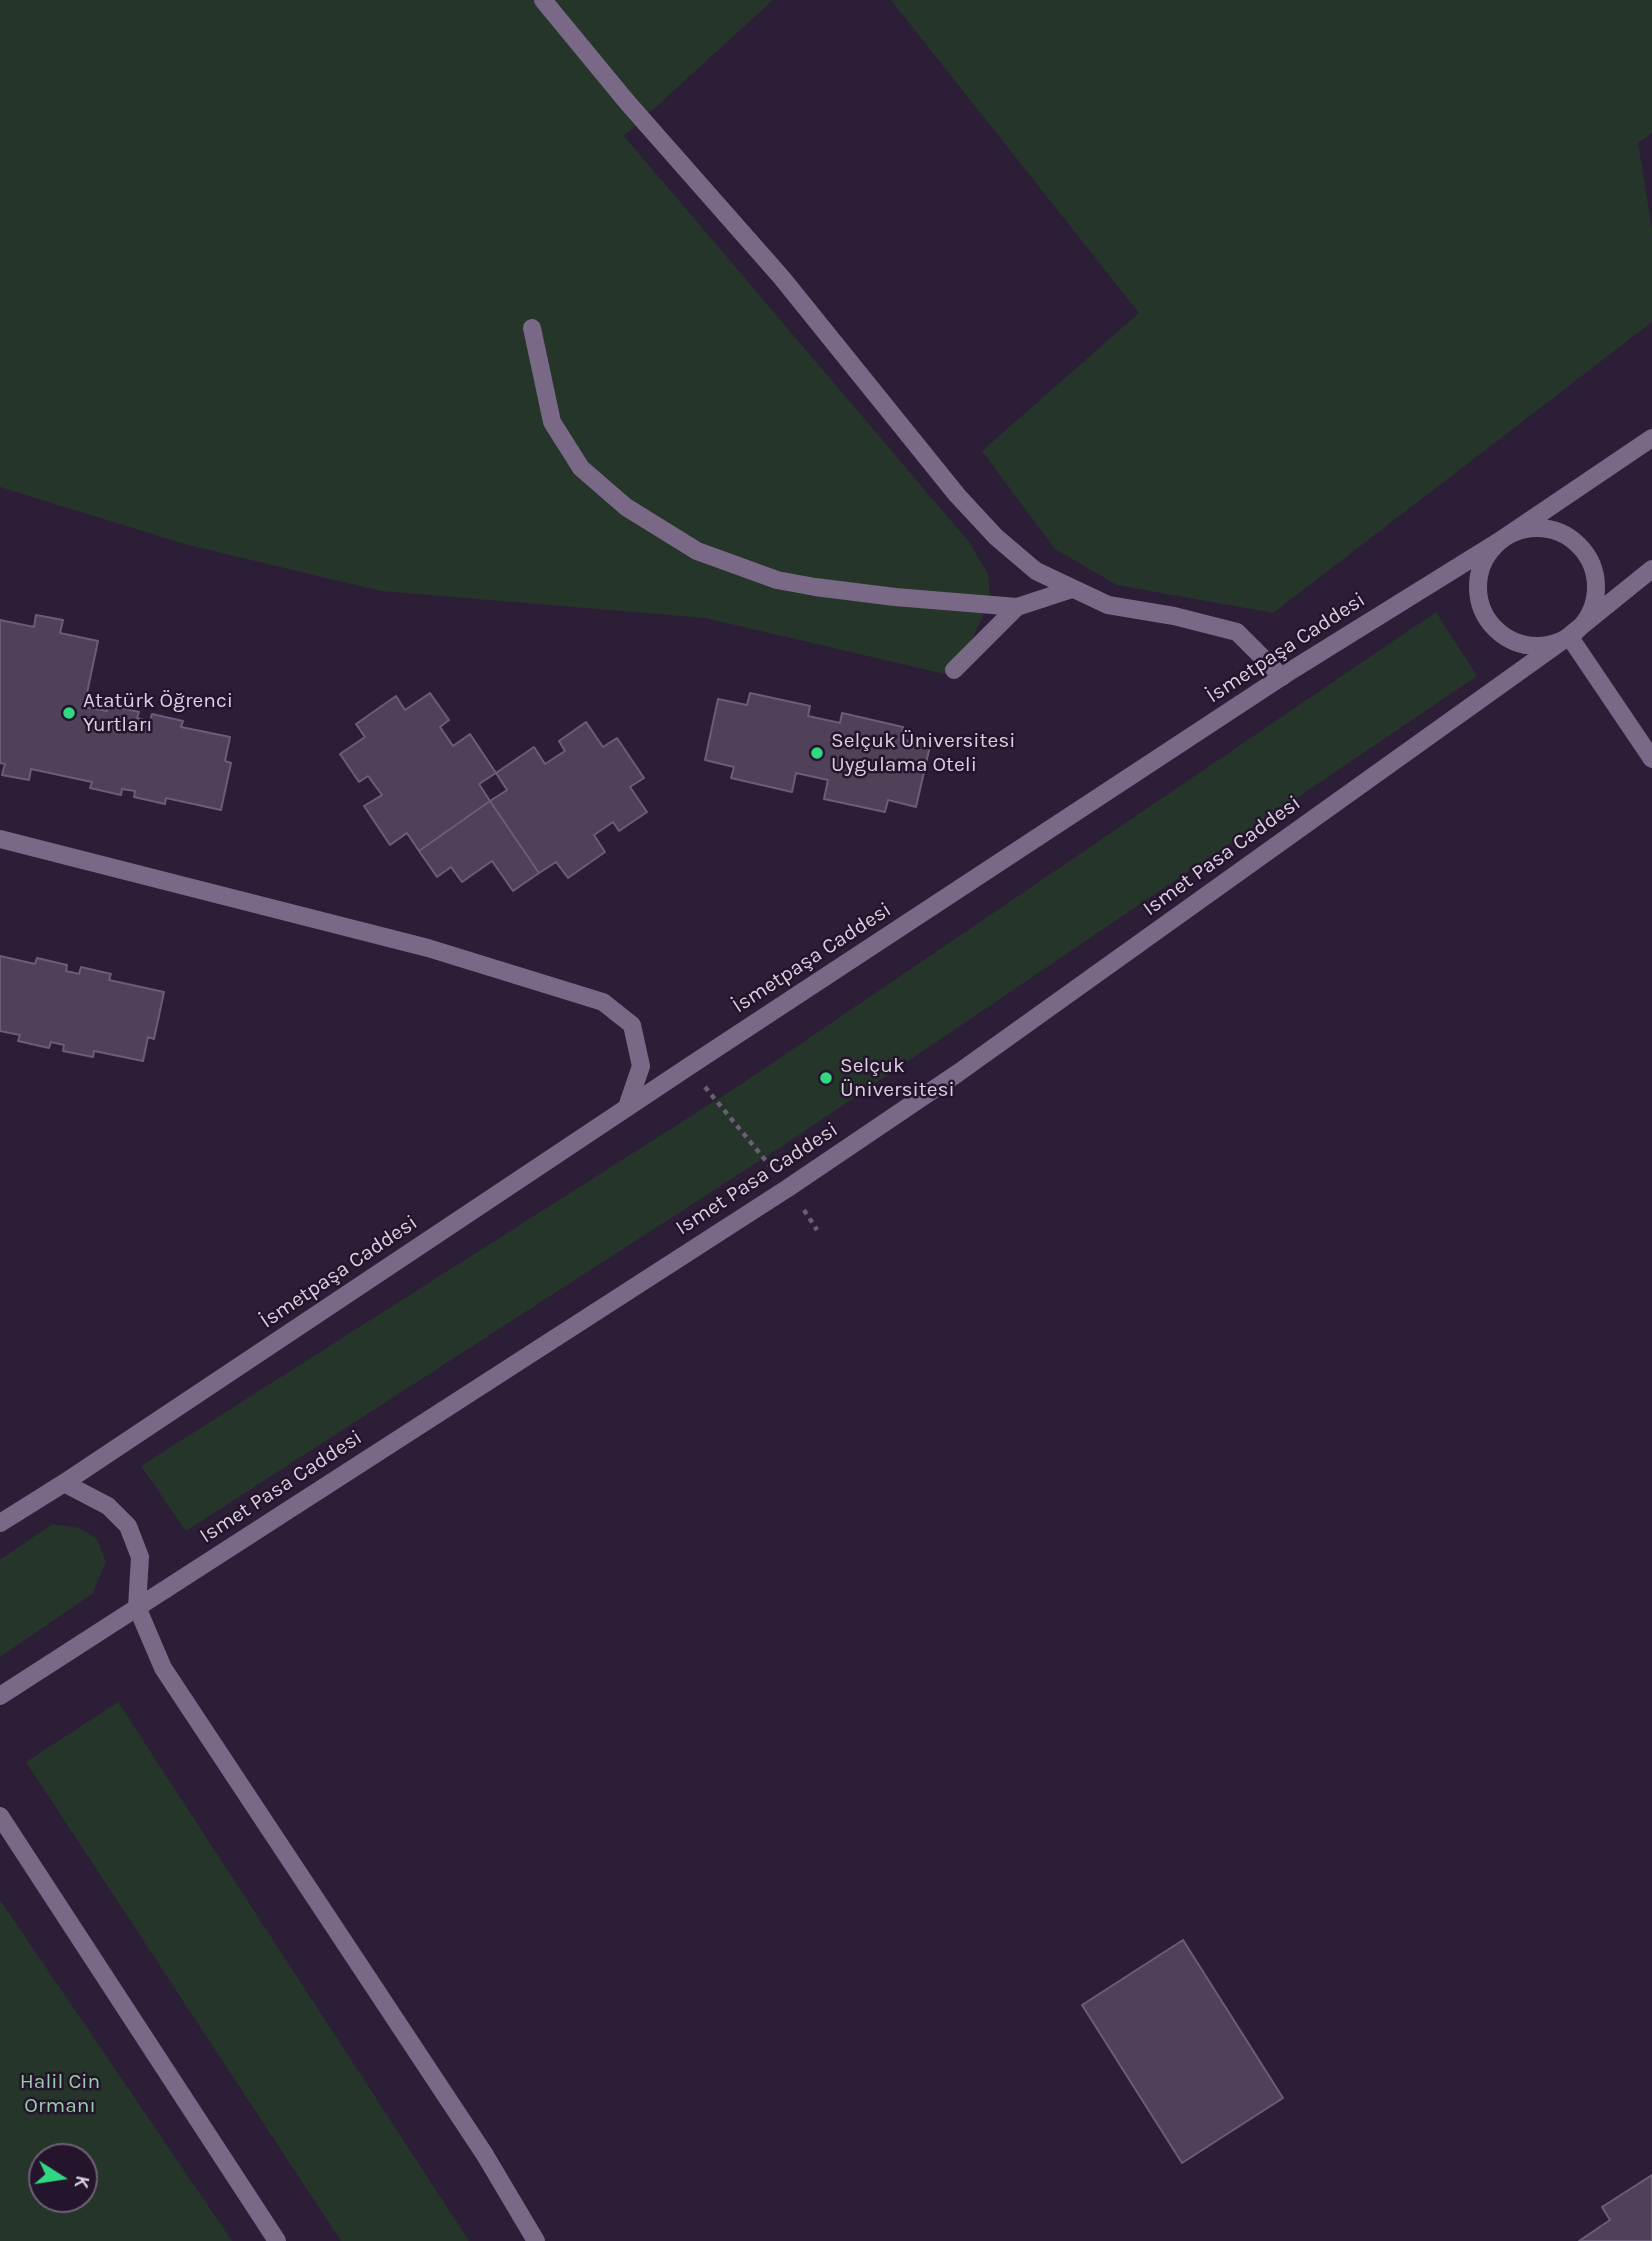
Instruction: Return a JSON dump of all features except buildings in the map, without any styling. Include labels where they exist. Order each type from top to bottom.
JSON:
[{"type":"main road","points":[[543,0],[627,102],[782,278],[957,495],[996,537],[1036,571],[1108,605],[1174,616],[1237,632],[1282,677]]},
{"type":"main road","points":[[533,327],[552,422],[580,468],[626,507],[697,551],[777,580],[895,597],[1017,607],[1072,589]]},
{"type":"main road","name":"İsmetpaşa Caddesi","points":[[0,1523],[688,1066],[1282,677],[1499,542],[1652,438]]},
{"type":"main road","points":[[1543,528],[1570,537],[1584,551],[1593,568],[1597,587],[1593,606],[1584,623],[1569,636],[1552,644],[1532,646],[1513,640],[1497,630],[1485,614],[1479,596],[1479,576],[1486,557],[1499,542],[1515,532],[1543,528]]},
{"type":"main road","name":"Ismet Pasa Caddesi","points":[[0,1696],[788,1188],[958,1073],[1569,636],[1652,569]]},
{"type":"main road","points":[[954,670],[1017,607]]},
{"type":"main road","points":[[1569,636],[1652,759]]},
{"type":"main road","points":[[0,839],[428,948],[603,1002],[632,1026],[640,1066],[627,1107]]},
{"type":"main road","points":[[64,1483],[108,1506],[128,1526],[139,1557],[137,1607],[163,1668],[485,2155],[536,2241]]},
{"type":"main road","points":[[0,1816],[276,2241]]},
{"type":"path","points":[[688,1066],[788,1188],[817,1230]]},
{"type":"green space","points":[[0,0],[773,0],[624,136],[969,542],[988,574],[990,601],[972,639],[949,675],[705,618],[381,591],[188,545],[0,487]]},
{"type":"green space","points":[[891,0],[1652,0],[1652,133],[1638,143],[1652,229],[1652,322],[1273,613],[1117,585],[1055,549],[982,451],[1139,313]]},
{"type":"green space","points":[[1436,612],[1477,676],[784,1145],[186,1531],[141,1466],[743,1083]]},
{"type":"green space","points":[[52,1524],[79,1528],[97,1539],[106,1562],[92,1594],[0,1657],[0,1560]]},
{"type":"green space","points":[[118,1702],[469,2241],[341,2241],[26,1762]]},
{"type":"green space","name":"Halil Cin Ormanı","points":[[0,1900],[232,2241],[0,2241]]},
{"type":"place","name":"Atatürk Öğrenci Yurtları","points":[[69,713]]},
{"type":"place","name":"Selçuk Üniversitesi Uygulama Oteli","points":[[817,753]]},
{"type":"place","name":"Selçuk Üniversitesi","points":[[826,1078]]}]
